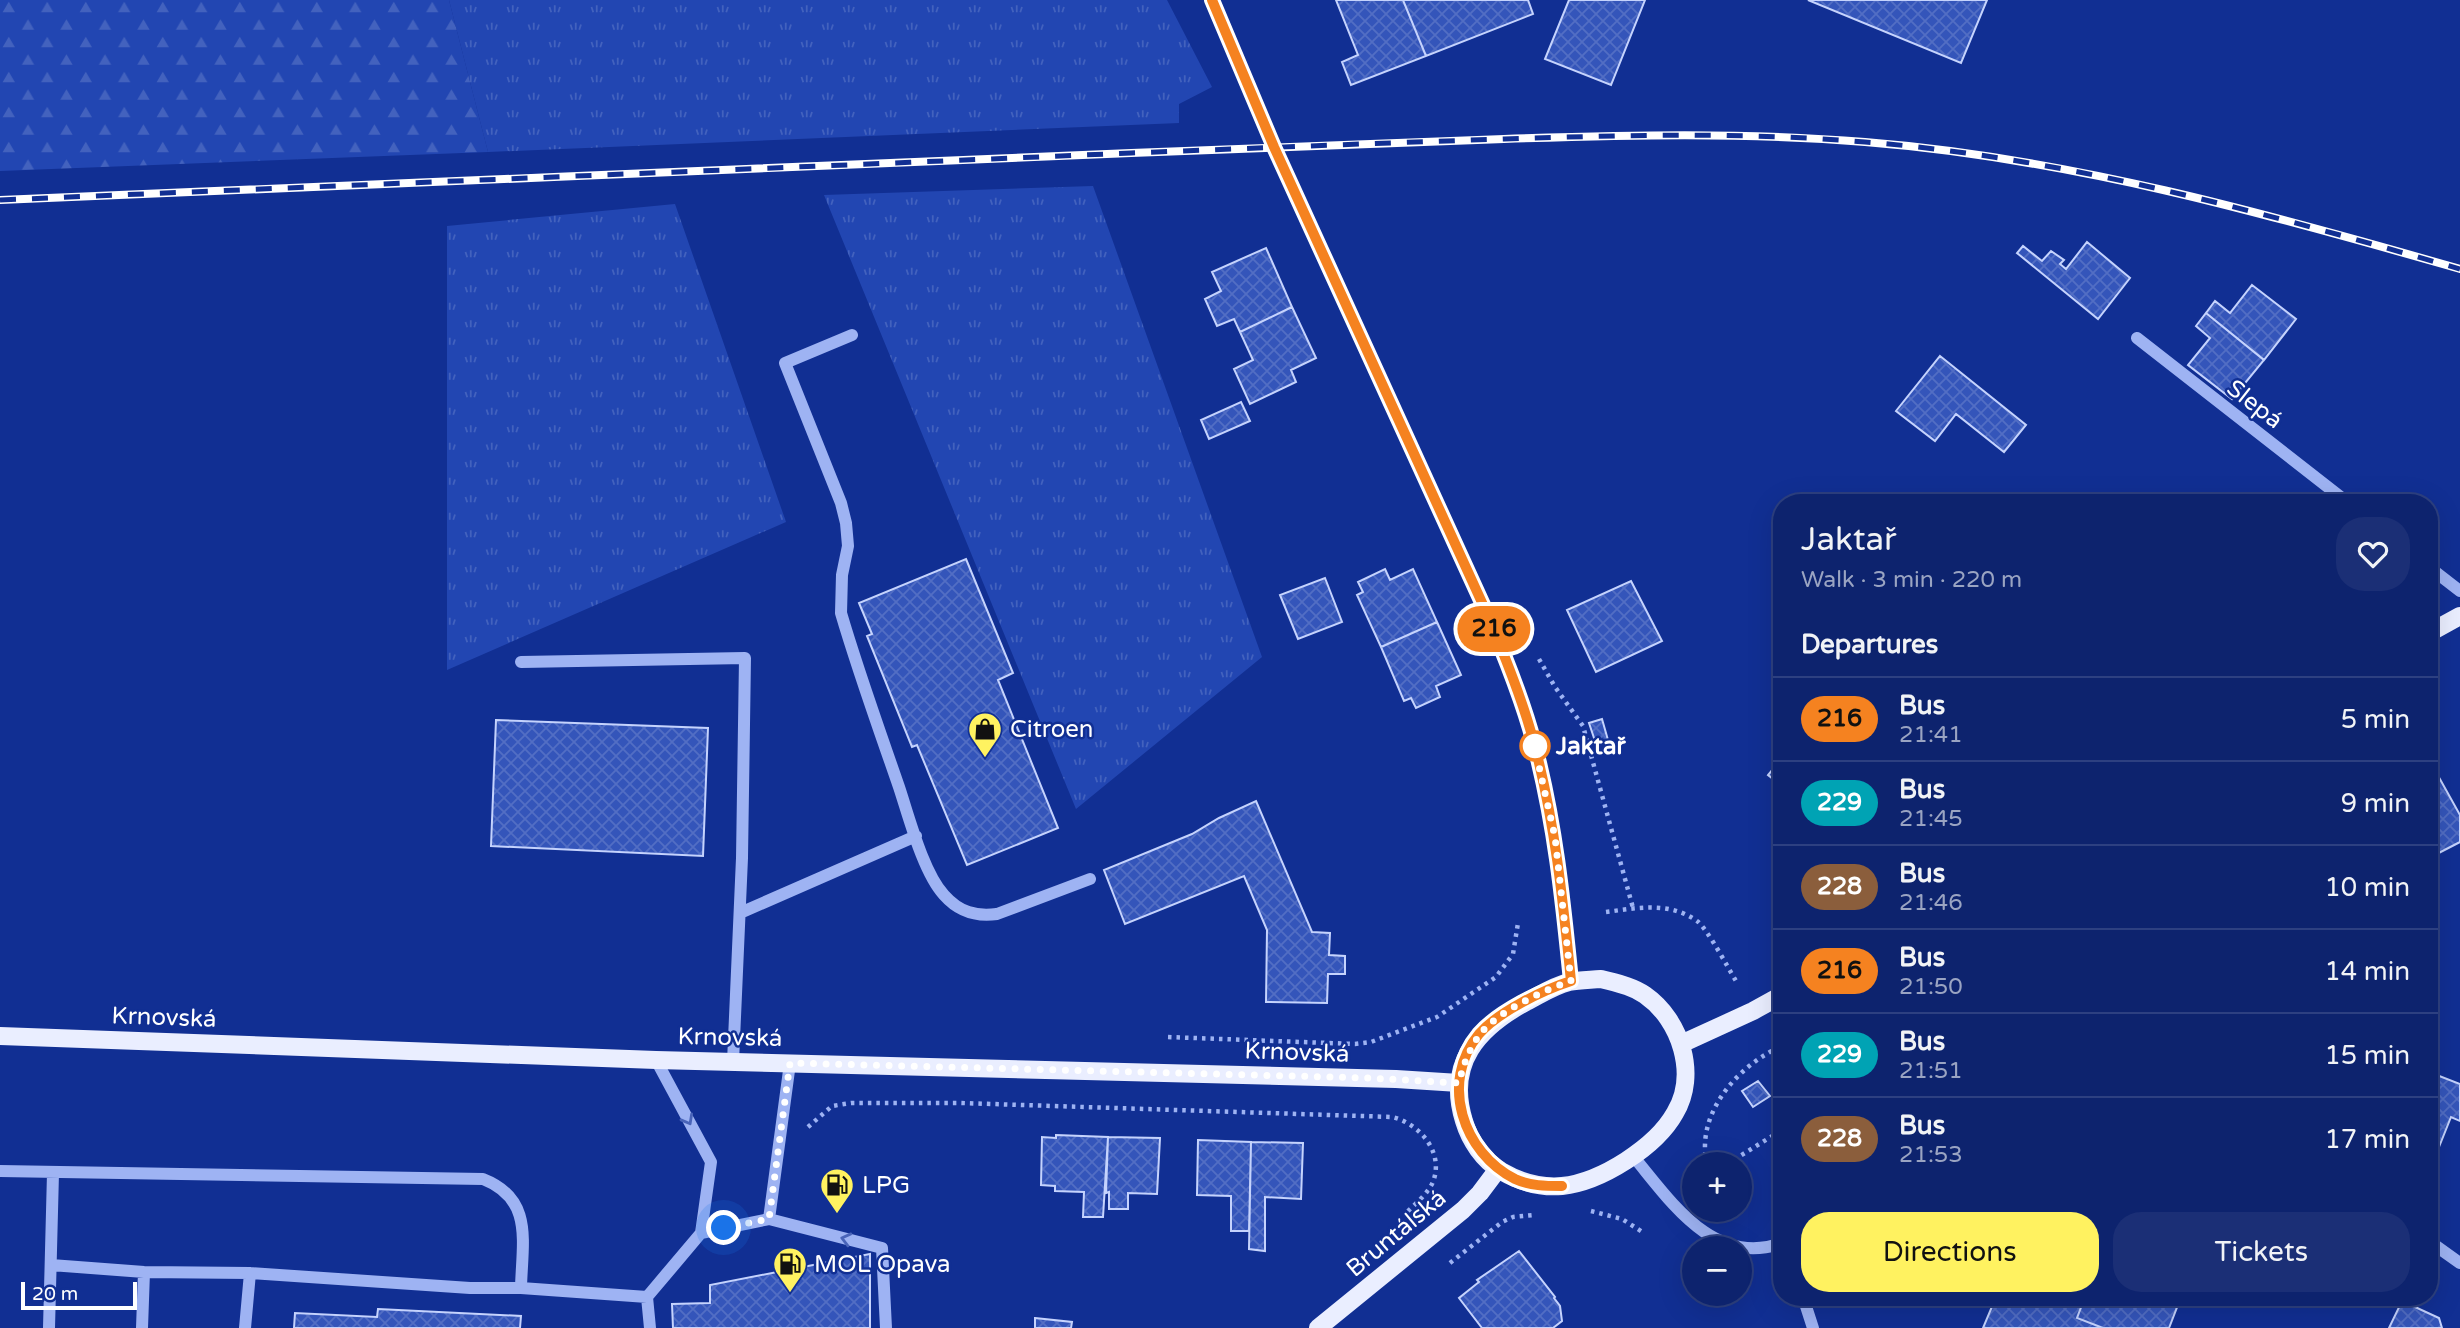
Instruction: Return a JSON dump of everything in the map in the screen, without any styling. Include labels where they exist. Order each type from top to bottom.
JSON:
[{"type":"main road","points":[[2438,628],[2460,616]]},
{"type":"main road","points":[[1601,979],[1623,984],[1645,995],[1663,1011],[1681,1044],[1685,1076],[1682,1098],[1676,1112],[1664,1130],[1633,1156],[1604,1172],[1562,1186],[1540,1186],[1518,1180],[1497,1169],[1481,1154],[1468,1134],[1461,1110],[1459,1083],[1466,1057],[1479,1034],[1500,1017],[1554,987],[1571,981],[1601,979]]},
{"type":"main road","points":[[1681,1044],[1773,1000]]},
{"type":"main road","name":"Krnovská","points":[[0,1036],[656,1060],[1459,1083]]},
{"type":"main road","name":"Bruntálská","points":[[1318,1328],[1463,1210],[1480,1193],[1497,1169]]},
{"type":"street","points":[[1212,0],[1274,147],[1484,607],[1512,676],[1533,740],[1555,837],[1571,981]]},
{"type":"street","points":[[852,335],[785,363],[841,503],[848,546],[842,575],[841,613],[916,836],[935,884],[955,905],[982,916],[997,914],[1090,879]]},
{"type":"street","name":"Slepá","points":[[2137,338],[2337,494]]},
{"type":"street","points":[[2438,574],[2460,591]]},
{"type":"street","points":[[521,662],[745,658],[740,913],[733,1062]]},
{"type":"street","points":[[740,913],[916,836]]},
{"type":"street","points":[[650,1328],[647,1297],[701,1233],[711,1162],[656,1060]]},
{"type":"street","points":[[769,1219],[790,1063]]},
{"type":"street","points":[[1633,1156],[1688,1220],[1704,1234],[1738,1246],[1773,1247]]},
{"type":"street","points":[[0,1171],[483,1179],[501,1186],[513,1199],[522,1219],[521,1288]]},
{"type":"street","points":[[49,1328],[53,1173]]},
{"type":"street","points":[[701,1233],[769,1219],[882,1248],[886,1328]]},
{"type":"street","points":[[2438,1247],[2460,1263]]},
{"type":"street","points":[[51,1265],[144,1272],[250,1273],[647,1297]]},
{"type":"street","points":[[142,1328],[144,1272]]},
{"type":"street","points":[[245,1328],[250,1273]]},
{"type":"street","points":[[1806,1306],[1813,1328]]},
{"type":"path","points":[[1539,659],[1583,726],[1633,908]]},
{"type":"path","points":[[1606,912],[1651,906],[1674,911],[1699,922],[1736,982]]},
{"type":"path","points":[[1168,1037],[1355,1044],[1371,1042],[1437,1017],[1496,977],[1513,954],[1518,923]]},
{"type":"path","points":[[1705,1152],[1706,1128],[1721,1097],[1735,1079],[1773,1050]]},
{"type":"path","points":[[804,1134],[819,1116],[832,1106],[851,1103],[975,1103],[1392,1117],[1401,1119],[1421,1131],[1429,1143],[1434,1162],[1435,1177],[1430,1187],[1406,1213]]},
{"type":"path","points":[[1746,1152],[1773,1136]]},
{"type":"path","points":[[1583,1212],[1592,1210],[1612,1214],[1644,1233]]},
{"type":"path","points":[[1450,1263],[1502,1222],[1513,1217],[1535,1215]]},
{"type":"green space","points":[[0,0],[449,0],[488,152],[0,171]]},
{"type":"green space","points":[[449,0],[1167,0],[1212,87],[1179,104],[1179,123],[488,152]]},
{"type":"green space","points":[[1093,186],[1262,657],[1076,809],[824,195]]},
{"type":"green space","points":[[675,204],[786,522],[447,670],[447,226]]},
{"type":"building","points":[[1336,0],[1403,0],[1426,56],[1351,85],[1342,62],[1358,55]]},
{"type":"building","points":[[1403,0],[1528,0],[1533,14],[1426,56]]},
{"type":"building","points":[[1569,0],[1645,0],[1611,85],[1545,59]]},
{"type":"building","points":[[1808,0],[1987,0],[1961,63]]},
{"type":"building","points":[[2087,242],[2130,278],[2098,319],[2017,253],[2023,246],[2042,261],[2051,251],[2064,260],[2060,264],[2066,269]]},
{"type":"building","points":[[1266,248],[1292,307],[1240,332],[1234,319],[1217,326],[1205,299],[1221,291],[1212,272]]},
{"type":"building","points":[[2252,285],[2296,319],[2264,360],[2206,313],[2215,301],[2230,313]]},
{"type":"building","points":[[1292,307],[1316,358],[1291,370],[1296,382],[1250,404],[1234,369],[1253,360],[1240,332]]},
{"type":"building","points":[[2206,313],[2264,360],[2232,399],[2188,365],[2210,338],[2196,326]]},
{"type":"building","points":[[1940,356],[2026,425],[2004,452],[1956,414],[1935,441],[1896,411]]},
{"type":"building","points":[[1241,402],[1250,421],[1209,439],[1201,420]]},
{"type":"building","points":[[966,559],[1013,673],[998,680],[1058,828],[967,865],[917,745],[912,747],[867,636],[872,634],[859,603]]},
{"type":"building","points":[[1385,569],[1390,580],[1413,569],[1437,622],[1381,647],[1357,595],[1363,592],[1358,582]]},
{"type":"building","points":[[1325,578],[1342,622],[1298,639],[1280,595]]},
{"type":"building","points":[[1631,581],[1662,641],[1596,672],[1567,610]]},
{"type":"building","points":[[1437,622],[1461,675],[1436,686],[1440,697],[1416,708],[1411,698],[1404,701],[1381,647]]},
{"type":"building","points":[[1602,719],[1608,740],[1596,744],[1589,723]]},
{"type":"building","points":[[496,720],[708,728],[703,856],[491,846]]},
{"type":"building","points":[[2438,776],[2460,815],[2460,842],[2438,853]]},
{"type":"building","points":[[1256,801],[1312,932],[1330,933],[1329,955],[1345,956],[1345,974],[1328,974],[1327,1003],[1266,1002],[1267,930],[1244,876],[1125,924],[1104,870],[1192,834]]},
{"type":"building","points":[[2438,1075],[2460,1084],[2460,1121],[2451,1117],[2438,1150]]},
{"type":"building","points":[[1758,1081],[1770,1096],[1753,1107],[1742,1091]]},
{"type":"building","points":[[1056,1135],[1108,1137],[1103,1217],[1083,1217],[1084,1192],[1055,1191],[1055,1186],[1041,1185],[1042,1137],[1056,1138]]},
{"type":"building","points":[[1108,1137],[1160,1138],[1157,1194],[1128,1193],[1128,1209],[1109,1209],[1109,1192],[1106,1193]]},
{"type":"building","points":[[1198,1140],[1251,1142],[1249,1231],[1231,1231],[1231,1196],[1197,1195]]},
{"type":"building","points":[[1251,1142],[1303,1143],[1301,1199],[1265,1197],[1265,1251],[1249,1249]]},
{"type":"building","points":[[1519,1251],[1555,1297],[1560,1306],[1562,1321],[1553,1328],[1482,1328],[1459,1298],[1479,1282],[1477,1280]]},
{"type":"building","name":"MOL Opava","points":[[870,1254],[870,1328],[673,1328],[672,1304],[710,1303],[710,1285]]},
{"type":"building","points":[[1992,1306],[2082,1306],[2077,1318],[2103,1328],[1983,1328]]},
{"type":"building","points":[[2082,1306],[2178,1306],[2169,1328],[2103,1328],[2077,1318]]},
{"type":"building","points":[[2400,1306],[2413,1306],[2439,1318],[2442,1328],[2389,1328]]},
{"type":"building","points":[[378,1309],[521,1316],[520,1328],[294,1328],[295,1313],[377,1317]]},
{"type":"building","points":[[1035,1318],[1072,1322],[1071,1328],[1035,1328]]},
{"type":"railway","points":[[0,200],[1411,142],[1640,136],[1775,137],[1941,150],[2091,174],[2240,208],[2460,269]]},
{"type":"bus line","name":"216","points":[[1212,0],[1274,147],[1484,607],[1512,676],[1533,740],[1555,837],[1571,981],[1554,987],[1500,1017],[1479,1034],[1466,1057],[1459,1083],[1461,1110],[1468,1134],[1481,1154],[1497,1169],[1518,1180],[1540,1186],[1562,1186]]},
{"type":"place","name":"Jaktař","points":[[1535,746]]},
{"type":"place","name":"Citroen","points":[[985,759]]},
{"type":"place","name":"LPG","points":[[837,1215]]},
{"type":"place","name":"MOL Opava","points":[[790,1294]]},
{"type":"route","points":[[724,1228],[769,1219],[790,1063],[1368,1078],[1459,1083],[1466,1057],[1479,1034],[1500,1017],[1554,987],[1571,981],[1555,837],[1533,740],[1535,746]]}]
